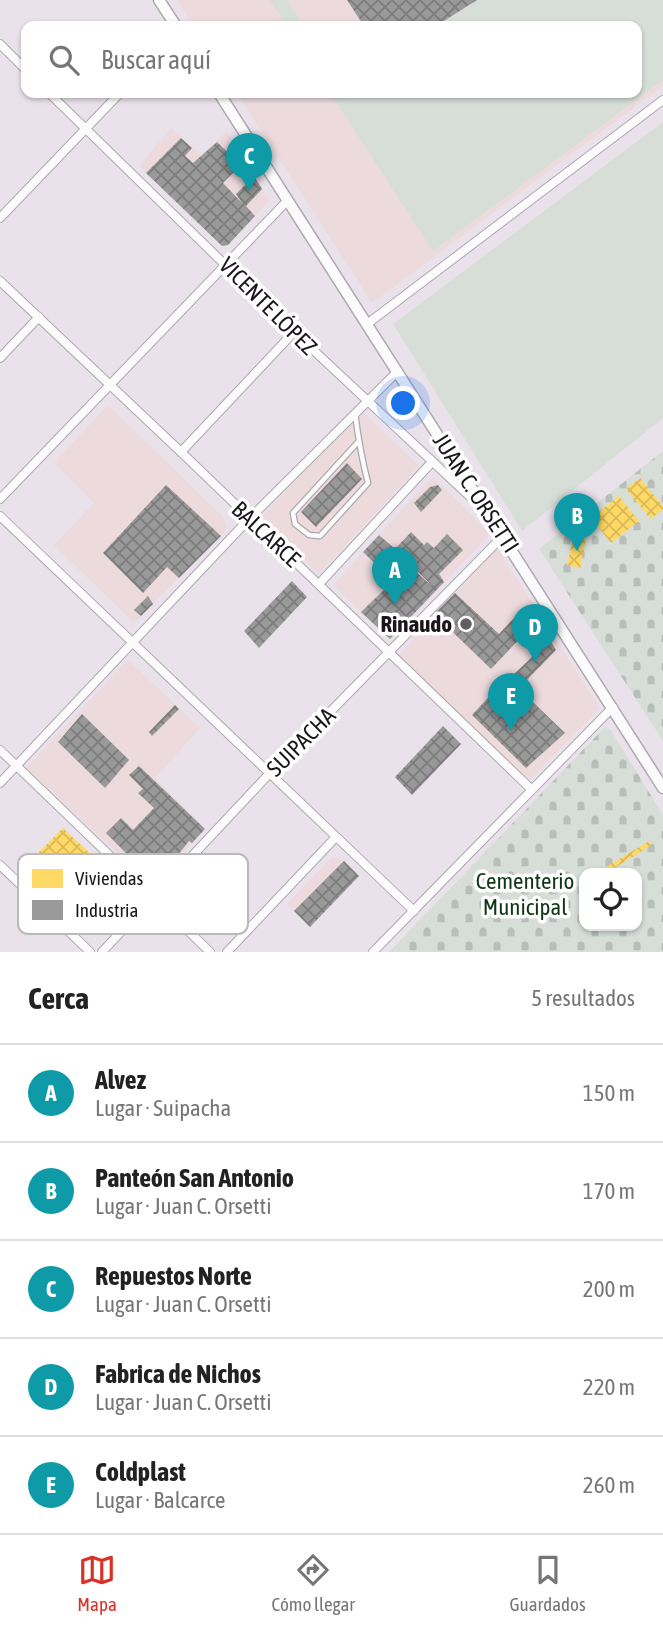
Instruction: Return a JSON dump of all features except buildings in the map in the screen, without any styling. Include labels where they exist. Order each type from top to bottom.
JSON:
[{"type":"street","points":[[159,0],[173,21]]},
{"type":"street","points":[[0,44],[21,65]]},
{"type":"street","name":"VICENTE LÓPEZ","points":[[54,98],[294,332],[490,516]]},
{"type":"street","points":[[0,219],[115,98]]},
{"type":"street","name":"JUAN C. ORSETTI","points":[[222,98],[663,788]]},
{"type":"street","points":[[367,324],[663,100]]},
{"type":"street","points":[[0,499],[288,200]]},
{"type":"street","name":"BALCARCE","points":[[0,281],[531,789]]},
{"type":"street","points":[[0,358],[39,317]]},
{"type":"street","points":[[181,452],[294,332]]},
{"type":"street","points":[[0,783],[249,519],[398,371]]},
{"type":"street","points":[[319,584],[432,463]]},
{"type":"street","points":[[0,516],[414,911]]},
{"type":"street","name":"SUIPACHA","points":[[194,854],[503,536]]},
{"type":"street","points":[[373,952],[613,707]]},
{"type":"street","points":[[0,750],[108,854]]},
{"type":"street","points":[[248,930],[336,837]]},
{"type":"street","points":[[0,865],[18,882]]},
{"type":"street","points":[[71,934],[90,952]]},
{"type":"street","name":"SUIPACHA","points":[[102,952],[119,934]]},
{"type":"street","points":[[192,934],[211,952]]},
{"type":"street","points":[[227,952],[244,934]]},
{"type":"lane","points":[[355,412],[358,442],[368,483],[320,536],[309,535],[295,524],[293,513],[358,442]]},
{"type":"shaded area","points":[[177,0],[663,0],[663,86],[372,303],[240,98],[642,98],[642,21],[191,21]]},
{"type":"shaded area","points":[[171,128],[201,156],[227,131],[269,201],[228,245],[222,246],[139,166]]},
{"type":"shaded area","points":[[108,405],[223,517],[227,529],[134,623],[54,545],[94,503],[54,463]]},
{"type":"shaded area","points":[[362,411],[419,466],[319,574],[262,516]]},
{"type":"shaded area","points":[[431,478],[436,479],[490,534],[390,639],[333,585]]},
{"type":"shaded area","points":[[497,548],[600,708],[529,781],[399,655]]},
{"type":"shaded area","points":[[128,660],[200,728],[155,778],[205,829],[181,854],[119,854],[26,768]]},
{"type":"shaded area","points":[[331,858],[344,861],[359,876],[310,927],[287,904]]},
{"type":"green space","points":[[270,0],[287,0],[301,21],[284,21]]},
{"type":"green space","points":[[477,0],[663,0],[663,80],[642,96],[642,21],[445,21]]},
{"type":"green space","points":[[333,98],[639,98],[433,251]]},
{"type":"green space","points":[[663,122],[663,418],[522,531],[393,324]]},
{"type":"green space","points":[[663,451],[663,741],[539,549]]},
{"type":"green space","name":"Cementerio Municipal","points":[[605,727],[611,730],[663,815],[663,952],[389,952]]},
{"type":"place","name":"Repuestos Norte","points":[[249,191]]},
{"type":"place","name":"Panteón San Antonio","points":[[577,551]]},
{"type":"place","name":"Alvez","points":[[395,605]]},
{"type":"place","name":"Rinaudo","points":[[466,624]]},
{"type":"place","name":"Fabrica de Nichos","points":[[535,662]]},
{"type":"place","name":"Coldplast","points":[[511,731]]}]
